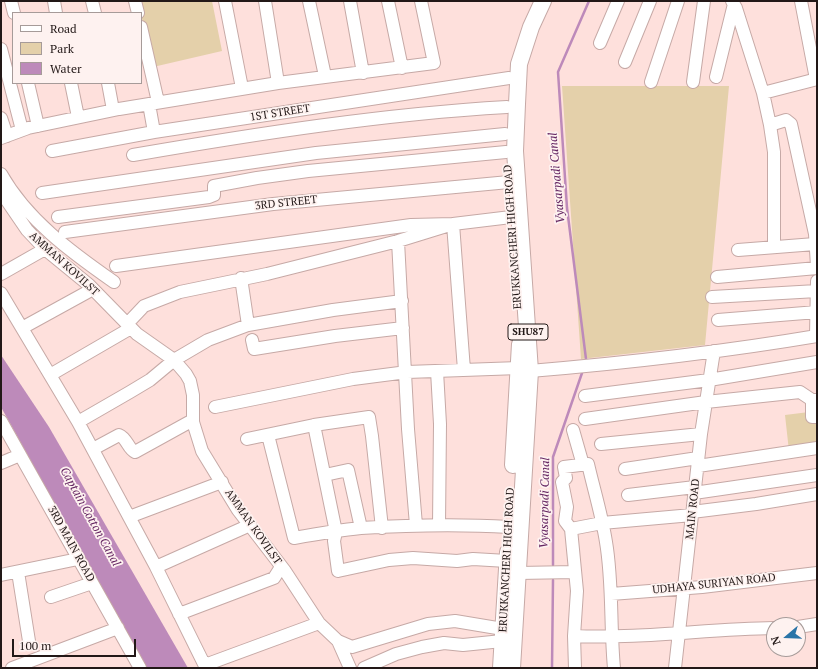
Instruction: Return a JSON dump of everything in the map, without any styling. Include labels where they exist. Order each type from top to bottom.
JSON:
[{"type":"main road","name":"ERUKKANCHERI HIGH ROAD","points":[[501,668],[510,568],[509,527],[525,370],[521,338],[505,134],[509,78],[515,44],[532,1]]},
{"type":"main road","name":"SHU87","points":[[512,668],[510,568],[525,370],[515,151],[517,104],[519,64],[531,27],[543,1]]},
{"type":"street","points":[[11,1],[14,12]]},
{"type":"street","points":[[54,1],[56,12]]},
{"type":"street","points":[[92,1],[95,12]]},
{"type":"street","points":[[135,1],[138,12]]},
{"type":"street","points":[[224,1],[242,88]]},
{"type":"street","points":[[265,1],[278,83]]},
{"type":"street","points":[[309,1],[325,76]]},
{"type":"street","points":[[350,1],[363,73]]},
{"type":"street","points":[[388,1],[402,68]]},
{"type":"street","points":[[1,118],[4,137],[38,126],[153,103],[242,88],[325,76],[402,68],[434,62],[421,1]]},
{"type":"street","points":[[600,43],[618,1]]},
{"type":"street","points":[[625,62],[650,1]]},
{"type":"street","points":[[651,82],[678,1]]},
{"type":"street","points":[[693,82],[704,1]]},
{"type":"street","points":[[764,93],[817,79],[801,1]]},
{"type":"street","points":[[716,77],[733,3]]},
{"type":"street","points":[[733,3],[764,93],[770,125],[774,152],[774,248]]},
{"type":"street","points":[[142,33],[153,103],[154,132]]},
{"type":"street","points":[[1,49],[22,130]]},
{"type":"street","name":"1ST STREET","points":[[52,151],[154,132],[509,78]]},
{"type":"street","points":[[28,84],[38,126]]},
{"type":"street","points":[[71,84],[78,117]]},
{"type":"street","points":[[108,84],[113,110]]},
{"type":"street","points":[[133,155],[212,141],[315,127],[460,110],[507,107]]},
{"type":"street","points":[[717,277],[817,267],[816,243],[791,124],[786,120],[770,125]]},
{"type":"street","points":[[42,193],[316,152],[505,134]]},
{"type":"street","points":[[58,217],[210,197],[214,195],[214,186],[257,178],[506,152]]},
{"type":"street","points":[[1,174],[13,194],[52,235],[114,282]]},
{"type":"street","name":"3RD STREET","points":[[65,232],[273,204],[509,182]]},
{"type":"street","name":"AMMAN KOVILST","points":[[1,192],[4,204],[45,249],[93,289],[129,326],[174,360],[190,381],[193,395],[193,420],[202,451],[238,510],[281,567],[319,623],[338,641],[352,647],[374,642],[428,624],[455,621],[503,635]]},
{"type":"street","points":[[116,266],[411,225],[453,224],[511,217]]},
{"type":"street","points":[[453,224],[464,370]]},
{"type":"street","points":[[50,375],[129,326],[144,306],[180,292],[398,241],[453,224]]},
{"type":"street","points":[[398,241],[416,525]]},
{"type":"street","points":[[738,250],[774,248],[816,243]]},
{"type":"street","points":[[1,274],[45,249]]},
{"type":"street","points":[[241,278],[248,325]]},
{"type":"street","points":[[215,407],[353,379],[437,371],[525,370],[606,365],[817,336],[817,281]]},
{"type":"street","points":[[22,328],[93,289]]},
{"type":"street","points":[[712,297],[817,291]]},
{"type":"street","points":[[1,293],[93,449],[156,566],[205,667],[319,623]]},
{"type":"street","points":[[78,422],[150,380],[174,360],[208,340],[248,325],[333,310],[402,301]]},
{"type":"street","points":[[718,320],[817,312]]},
{"type":"street","points":[[252,340],[254,349],[335,336],[404,328]]},
{"type":"street","name":"MAIN ROAD","points":[[675,668],[701,434],[714,351]]},
{"type":"street","points":[[585,396],[709,380],[817,362]]},
{"type":"street","points":[[437,371],[440,424],[439,525]]},
{"type":"street","points":[[585,419],[706,402],[800,392],[814,400],[812,417],[817,417]]},
{"type":"street","points":[[248,439],[314,425],[369,417],[382,528]]},
{"type":"street","points":[[93,449],[119,434],[123,436],[133,452],[135,452],[193,420]]},
{"type":"street","name":"3RD MAIN ROAD","points":[[1,421],[140,668]]},
{"type":"street","points":[[314,425],[336,532],[334,541],[338,571],[389,560],[413,558],[457,561],[473,559],[510,568],[575,572]]},
{"type":"street","points":[[573,430],[583,465]]},
{"type":"street","points":[[601,444],[701,434]]},
{"type":"street","points":[[268,435],[294,538],[361,528],[416,525],[509,527]]},
{"type":"street","points":[[625,470],[817,448]]},
{"type":"street","points":[[1,463],[20,455]]},
{"type":"street","points":[[575,668],[574,636],[577,591],[571,529],[565,521],[567,507],[562,482],[566,478],[564,467],[588,464],[606,542],[611,594],[611,638],[614,668]]},
{"type":"street","points":[[325,475],[348,470],[361,528]]},
{"type":"street","points":[[628,495],[695,490],[817,475]]},
{"type":"street","points":[[129,516],[222,482]]},
{"type":"street","points":[[571,529],[602,523],[692,513],[817,494]]},
{"type":"street","points":[[156,566],[250,525]]},
{"type":"street","points":[[1,575],[78,558]]},
{"type":"street","points":[[179,614],[274,578],[281,567]]},
{"type":"street","points":[[18,572],[29,641]]},
{"type":"street","name":"UDHAYA SURIYAN ROAD","points":[[611,594],[684,589],[817,573]]},
{"type":"street","points":[[51,597],[92,583]]},
{"type":"street","points":[[806,626],[817,624]]},
{"type":"street","points":[[12,668],[44,663],[118,628]]},
{"type":"street","points":[[574,636],[611,638],[766,628]]},
{"type":"street","points":[[364,668],[396,654],[422,646],[444,643],[463,645],[503,635]]},
{"type":"street","points":[[338,641],[349,668]]},
{"type":"green space","points":[[138,1],[212,1],[222,51],[153,67],[142,19],[142,12],[140,12]]},
{"type":"green space","points":[[562,86],[729,86],[705,345],[581,359]]},
{"type":"green space","points":[[809,412],[817,419],[817,446],[789,451],[785,415]]},
{"type":"water","name":"Captain Cotton Canal","points":[[1,355],[49,427],[188,668],[145,668],[1,407]]},
{"type":"waterway","name":"Vyasarpadi Canal","points":[[586,359],[567,208],[558,72],[589,1]]},
{"type":"waterway","name":"Vyasarpadi Canal","points":[[553,565],[553,457],[582,373]]},
{"type":"waterway","name":"Vyasarpadi Canal","points":[[552,668],[553,580]]}]
